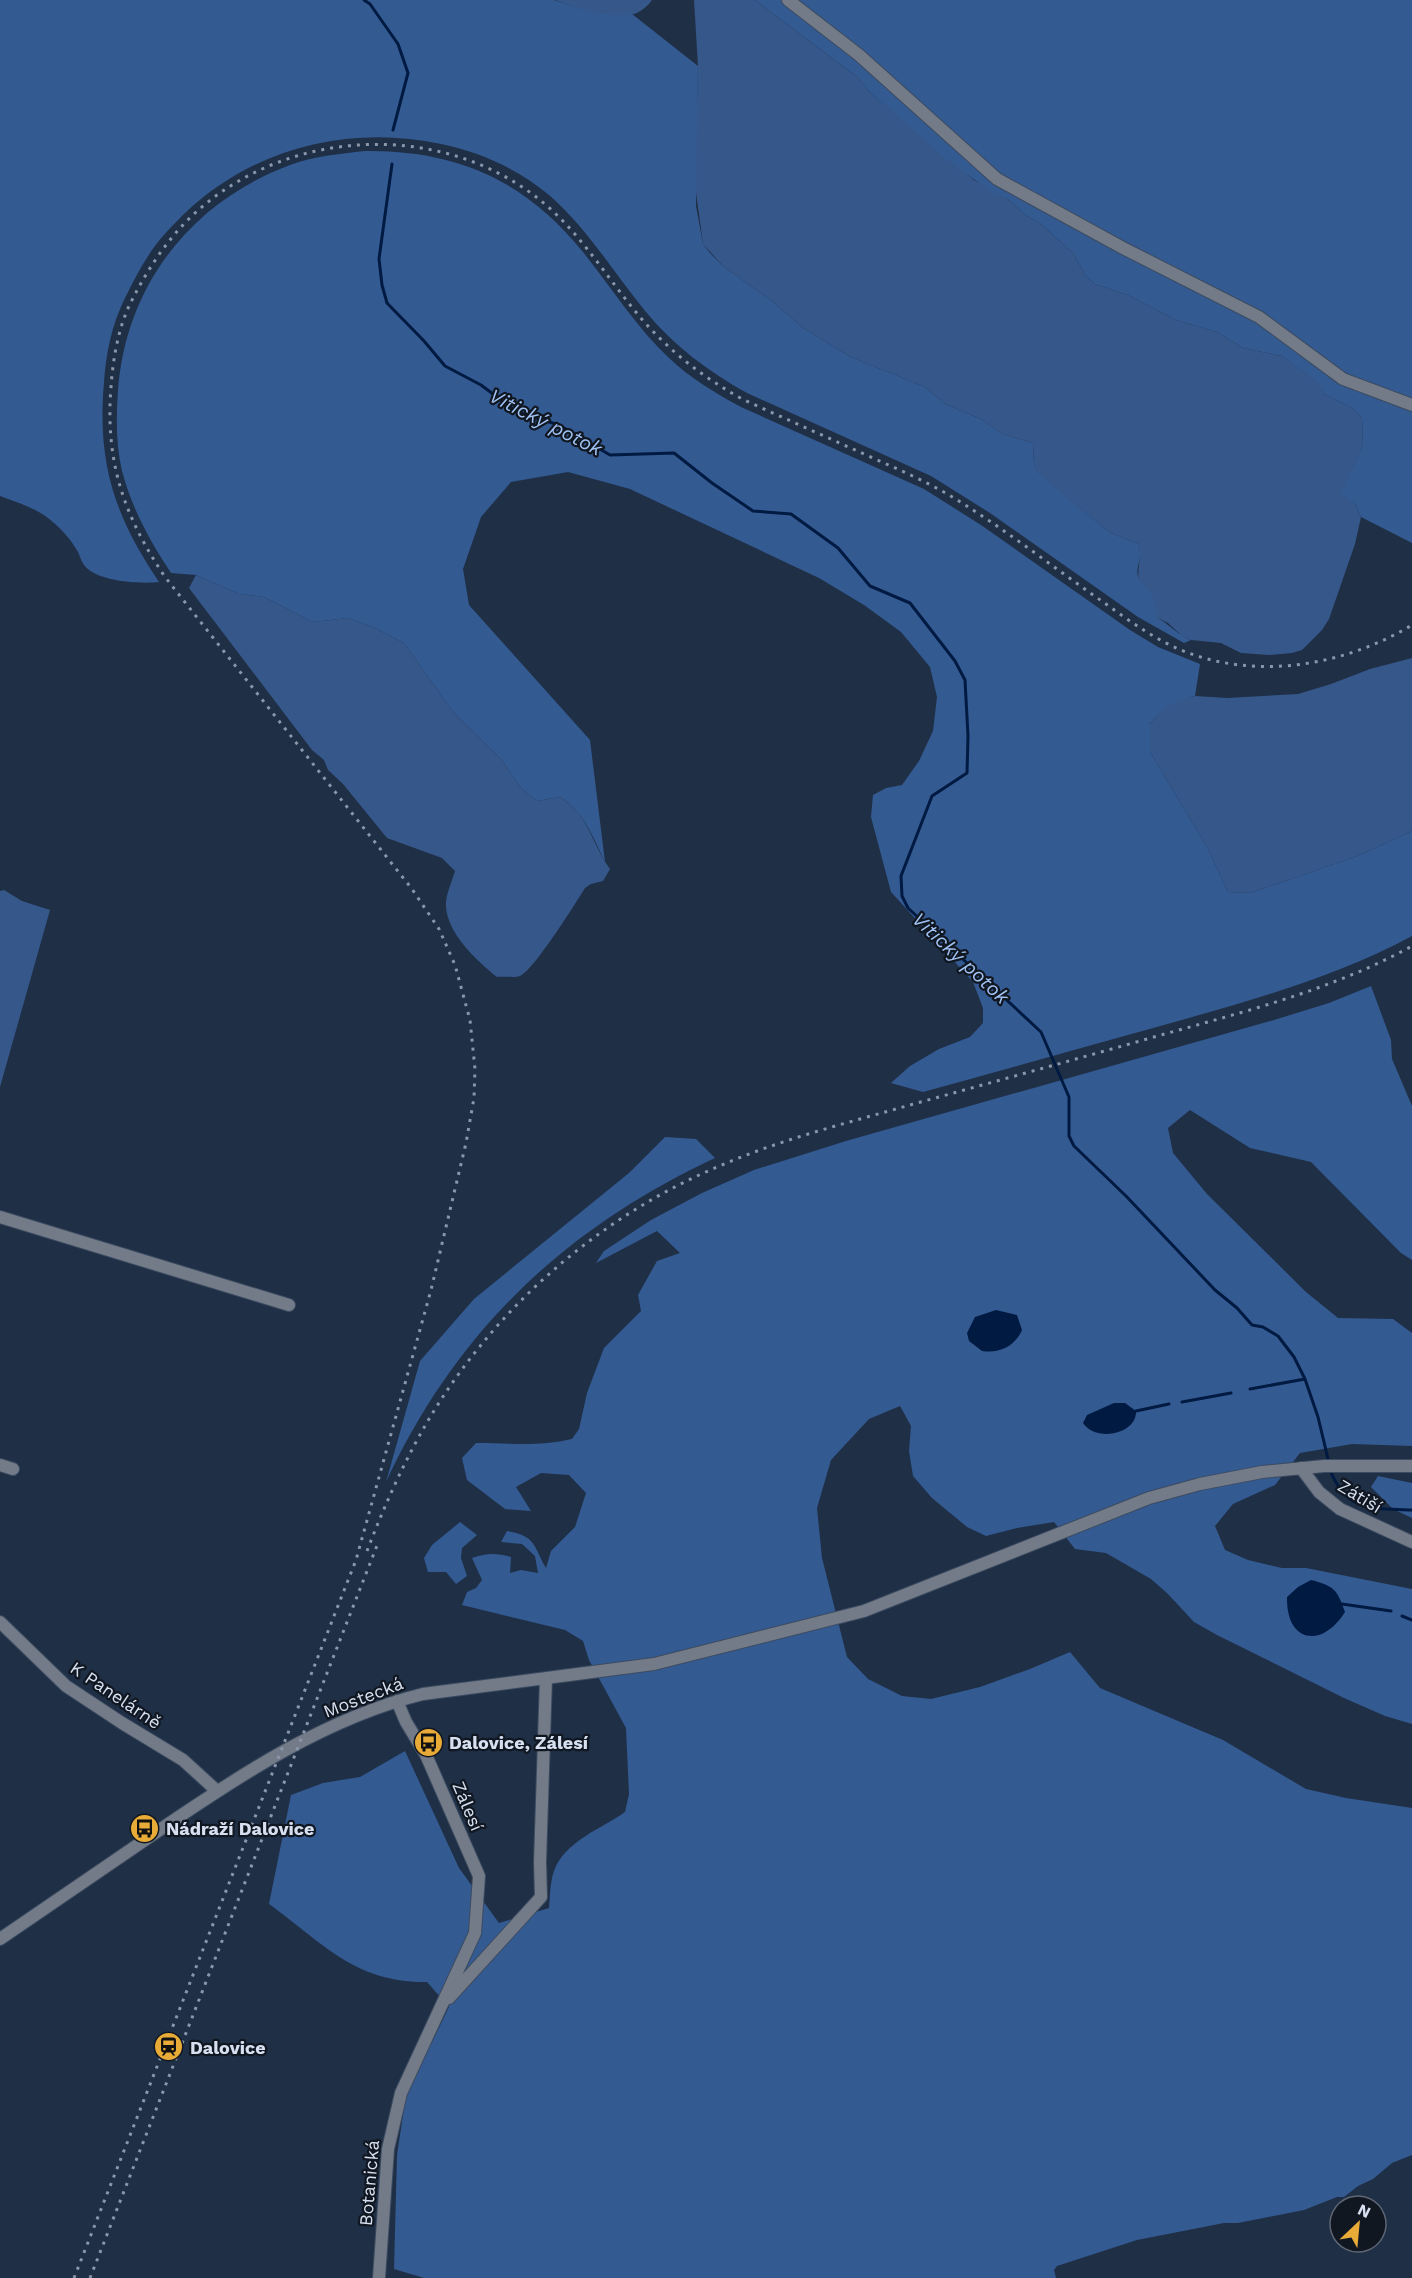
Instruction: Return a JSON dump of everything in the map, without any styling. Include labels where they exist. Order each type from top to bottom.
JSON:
[{"type":"street","points":[[788,0],[859,55],[998,179],[1123,248],[1259,317],[1343,379],[1412,405]]},
{"type":"street","points":[[0,1217],[289,1305]]},
{"type":"street","points":[[0,1465],[13,1469]]},
{"type":"street","name":"Mostecká","points":[[0,1939],[217,1791],[290,1746],[397,1701],[423,1694],[654,1664],[864,1611],[1149,1498],[1200,1484],[1262,1472],[1324,1466],[1412,1466]]},
{"type":"street","name":"Zátiší","points":[[1301,1468],[1319,1492],[1340,1509],[1412,1542]]},
{"type":"street","name":"K Panelárně","points":[[0,1622],[66,1686],[183,1760],[217,1791]]},
{"type":"street","points":[[441,2008],[541,1897],[546,1678]]},
{"type":"street","name":"Zálesí","points":[[397,1701],[406,1722],[426,1755],[479,1876],[475,1933]]},
{"type":"street","name":"Botanická","points":[[379,2278],[388,2149],[401,2093],[475,1933]]},
{"type":"shaded area","points":[[0,0],[554,0],[602,14],[632,14],[698,66],[696,206],[703,244],[710,253],[723,266],[773,302],[802,327],[829,344],[853,358],[925,387],[945,404],[981,419],[1002,434],[1033,443],[1034,464],[1037,472],[1109,532],[1138,544],[1140,554],[1138,576],[1153,596],[1158,618],[1191,640],[1184,643],[1138,617],[990,513],[931,476],[747,393],[719,376],[680,347],[657,324],[576,222],[549,195],[525,177],[470,152],[441,144],[406,139],[372,137],[337,140],[304,147],[271,158],[240,172],[211,191],[184,214],[156,245],[131,286],[113,328],[104,382],[103,438],[106,463],[120,511],[130,534],[159,582],[119,581],[90,571],[70,540],[48,518],[0,496]]},
{"type":"shaded area","points":[[555,0],[652,0],[643,10],[619,17],[592,13]]},
{"type":"shaded area","points":[[694,0],[755,0],[857,77],[870,92],[974,180],[1008,199],[1027,216],[1040,223],[1073,253],[1086,276],[1095,284],[1128,295],[1176,320],[1217,332],[1243,348],[1282,356],[1320,383],[1324,394],[1352,408],[1362,418],[1363,446],[1343,492],[1355,503],[1361,517],[1355,544],[1329,619],[1322,630],[1302,650],[1269,655],[1241,653],[1221,643],[1191,640],[1182,636],[1168,623],[1158,618],[1150,595],[1140,584],[1138,544],[1109,532],[1036,472],[1033,443],[1002,434],[981,419],[945,404],[925,387],[853,358],[802,327],[773,302],[723,266],[703,244],[695,185],[698,66]]},
{"type":"shaded area","points":[[755,0],[1412,0],[1412,543],[1361,517],[1355,503],[1341,494],[1363,446],[1362,418],[1352,408],[1324,394],[1319,383],[1282,356],[1243,348],[1217,332],[1176,320],[1128,295],[1095,284],[1086,276],[1073,253],[1040,223],[1027,216],[1008,199],[992,192],[952,164],[870,92],[857,77]]},
{"type":"shaded area","points":[[365,151],[430,156],[487,174],[513,189],[538,206],[561,227],[657,346],[694,379],[741,407],[924,489],[981,525],[1130,630],[1158,647],[1200,664],[1195,696],[1170,705],[1150,724],[1150,752],[1208,849],[1228,892],[1250,893],[1358,856],[1412,831],[1412,936],[1322,976],[1164,1025],[923,1092],[891,1083],[910,1066],[939,1049],[970,1037],[983,1023],[983,1008],[973,982],[891,892],[871,817],[873,795],[886,788],[902,785],[919,761],[933,731],[937,697],[930,667],[901,632],[864,605],[819,578],[630,489],[568,472],[511,482],[481,517],[463,569],[469,605],[590,740],[605,862],[592,834],[575,810],[560,797],[537,801],[521,788],[501,759],[453,712],[404,643],[375,628],[348,618],[313,622],[264,597],[239,594],[196,575],[171,573],[136,512],[122,471],[119,451],[118,390],[124,352],[134,316],[150,282],[170,252],[194,225],[222,201],[255,181],[290,165],[317,157]]},
{"type":"shaded area","points":[[196,575],[239,594],[264,597],[313,622],[348,618],[375,628],[404,643],[453,712],[501,759],[521,788],[537,801],[560,797],[578,813],[610,869],[603,881],[585,888],[535,962],[520,976],[497,977],[463,944],[450,924],[447,913],[446,902],[455,871],[442,858],[387,838],[343,784],[328,770],[324,760],[312,750],[189,588]]},
{"type":"shaded area","points":[[1412,658],[1412,831],[1358,856],[1250,893],[1228,892],[1208,849],[1150,752],[1150,724],[1165,706],[1179,699],[1195,696],[1227,698],[1298,694],[1370,669]]},
{"type":"shaded area","points":[[4,890],[22,901],[50,910],[0,1087],[0,891]]},
{"type":"shaded area","points":[[1371,986],[1391,1040],[1392,1059],[1412,1106],[1412,1260],[1401,1253],[1311,1162],[1250,1148],[1190,1110],[1168,1128],[1173,1153],[1207,1194],[1306,1292],[1338,1318],[1393,1319],[1412,1333],[1412,1446],[1352,1444],[1300,1453],[1275,1485],[1233,1504],[1215,1526],[1225,1550],[1248,1560],[1282,1568],[1306,1568],[1412,1589],[1412,1724],[1385,1716],[1344,1698],[1217,1635],[1194,1622],[1151,1579],[1106,1553],[1075,1549],[1054,1522],[986,1536],[967,1527],[932,1498],[913,1476],[909,1451],[911,1426],[900,1406],[869,1419],[831,1460],[817,1508],[822,1558],[847,1657],[868,1679],[902,1696],[931,1699],[980,1687],[1070,1652],[1100,1688],[1223,1740],[1306,1789],[1346,1798],[1412,1808],[1412,2155],[1392,2163],[1373,2179],[1348,2194],[1328,2194],[1328,2201],[1304,2210],[1137,2240],[1057,2266],[1054,2270],[1056,2278],[424,2278],[394,2269],[397,2155],[406,2095],[449,2007],[427,1982],[402,1981],[380,1976],[341,1958],[269,1904],[291,1795],[323,1783],[360,1777],[405,1751],[459,1868],[499,1923],[549,1908],[554,1871],[566,1852],[625,1812],[629,1794],[626,1728],[589,1660],[583,1641],[565,1630],[462,1605],[467,1592],[476,1588],[482,1580],[472,1558],[487,1554],[511,1557],[510,1573],[521,1570],[538,1573],[535,1556],[522,1544],[501,1542],[507,1531],[529,1539],[546,1568],[551,1551],[575,1527],[586,1493],[569,1475],[541,1473],[516,1487],[531,1511],[505,1509],[467,1480],[462,1458],[476,1443],[536,1444],[572,1439],[579,1429],[587,1393],[604,1348],[641,1311],[638,1295],[657,1261],[680,1253],[657,1231],[596,1263],[604,1251],[651,1220],[702,1193],[754,1170],[846,1141],[1329,1003]]},
{"type":"shaded area","points":[[665,1137],[696,1139],[715,1158],[660,1186],[610,1217],[563,1252],[521,1290],[481,1331],[446,1377],[414,1427],[386,1482],[420,1361],[474,1299],[629,1173]]},
{"type":"shaded area","points":[[996,1310],[1017,1315],[1022,1330],[1006,1348],[989,1352],[982,1351],[969,1341],[967,1333],[975,1317]]},
{"type":"shaded area","points":[[1114,1403],[1125,1403],[1136,1411],[1135,1419],[1130,1426],[1105,1434],[1096,1433],[1083,1423],[1087,1415]]},
{"type":"shaded area","points":[[1378,1476],[1412,1483],[1412,1518],[1393,1509],[1371,1487]]},
{"type":"shaded area","points":[[460,1522],[477,1535],[462,1548],[461,1558],[467,1576],[456,1584],[446,1572],[428,1572],[424,1558],[432,1545]]},
{"type":"shaded area","points":[[1311,1580],[1325,1584],[1334,1590],[1345,1612],[1336,1624],[1316,1636],[1307,1636],[1299,1632],[1292,1624],[1288,1612],[1287,1597],[1298,1587]]},
{"type":"waterway","name":"Vitický potok","points":[[364,0],[370,4],[398,44],[408,73],[393,130]]},
{"type":"waterway","name":"Vitický potok","points":[[392,164],[379,259],[382,285],[387,303],[445,366],[481,385],[517,412],[559,425],[610,455],[674,453],[753,511],[791,514],[838,548],[870,586],[910,603],[955,661],[965,680],[967,773],[932,796],[901,876],[902,896],[908,908],[1041,1032],[1069,1097],[1069,1136],[1074,1146],[1126,1196],[1215,1290],[1237,1308],[1252,1325],[1263,1327],[1278,1336],[1294,1357],[1305,1379],[1318,1417],[1329,1463]]},
{"type":"waterway","points":[[1250,1389],[1305,1379]]},
{"type":"waterway","points":[[1182,1402],[1231,1393]]},
{"type":"waterway","points":[[1136,1411],[1169,1404]]},
{"type":"waterway","name":"Vitický potok","points":[[1330,1470],[1344,1494],[1353,1501],[1373,1508],[1412,1510]]},
{"type":"waterway","points":[[1342,1604],[1391,1611]]},
{"type":"waterway","points":[[1402,1616],[1412,1620]]},
{"type":"railway","points":[[74,2278],[356,1560],[431,1290],[466,1143],[474,1098],[475,1069],[470,1020],[455,965],[439,929],[412,889],[165,577],[138,532],[128,510],[120,487],[111,440],[113,366],[119,334],[130,304],[143,279],[167,244],[195,213],[232,185],[274,164],[319,150],[365,145],[411,147],[457,156],[500,174],[540,200],[581,241],[651,330],[688,363],[715,383],[744,400],[943,492],[1008,534],[1137,626],[1170,645],[1210,660],[1269,667],[1329,659],[1358,651],[1412,625]]},
{"type":"railway","points":[[367,1551],[413,1447],[459,1374],[522,1300],[596,1236],[636,1209],[678,1185],[722,1165],[791,1139],[1258,1008],[1352,975],[1412,946]]},
{"type":"railway","points":[[90,2278],[378,1543]]},
{"type":"place","name":"Dalovice, Zálesí","points":[[428,1742]]},
{"type":"place","name":"Nádraží Dalovice","points":[[145,1828]]},
{"type":"place","name":"Dalovice","points":[[169,2047]]}]
